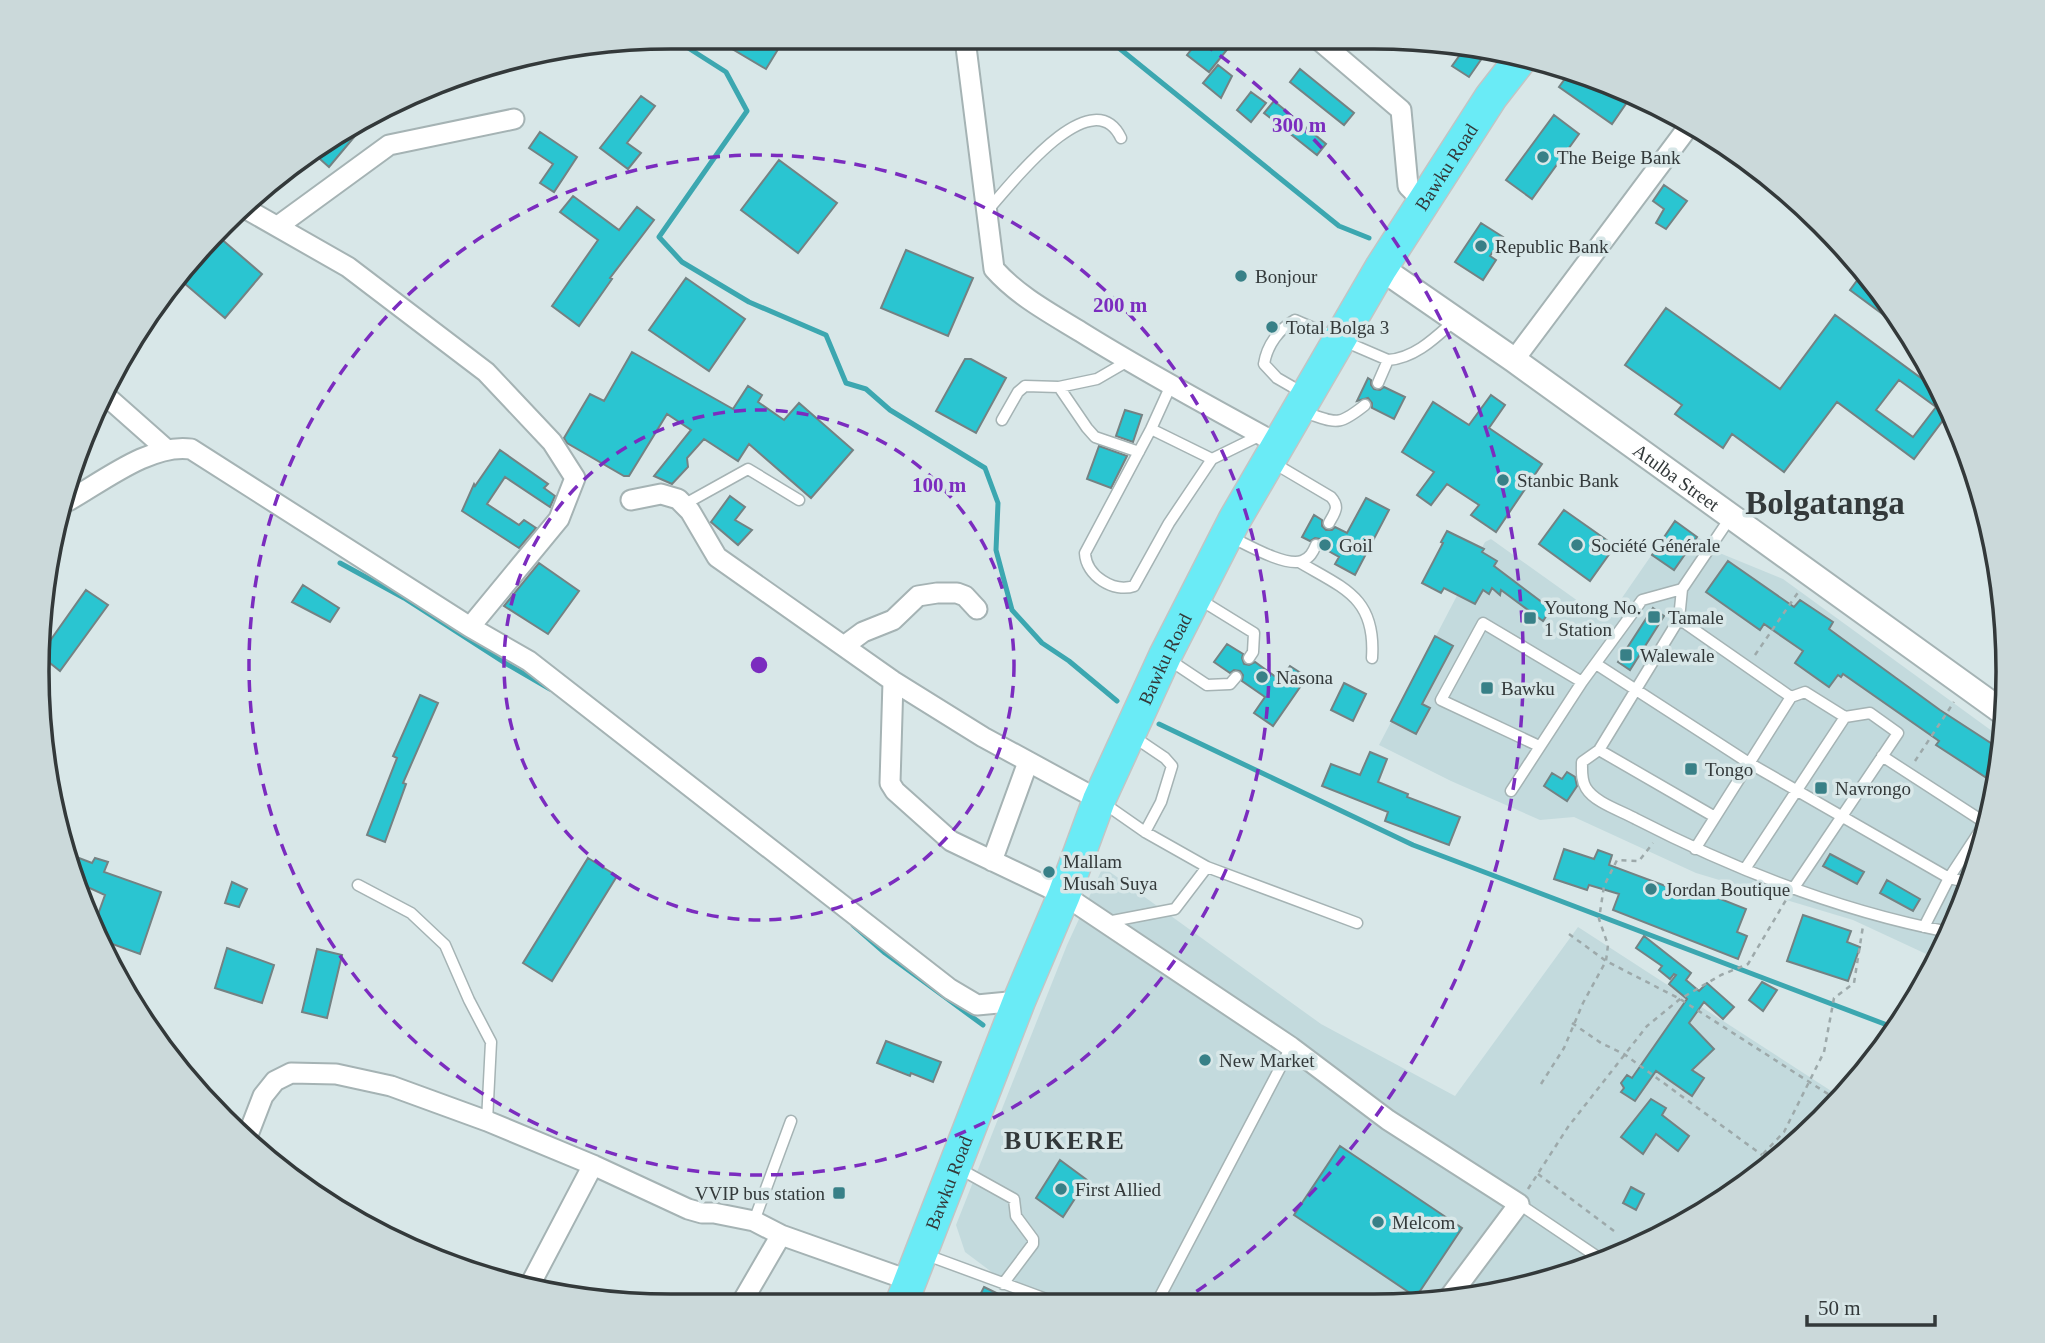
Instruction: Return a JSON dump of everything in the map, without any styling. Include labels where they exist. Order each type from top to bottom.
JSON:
[{"type":"highway","name":"Bawku Road","points":[[911,1279],[1019,1001],[1064,895],[1099,800],[1128,733],[1269,446],[1302,403],[1423,201],[1491,97],[1515,66]]},
{"type":"street","points":[[966,49],[995,269],[1024,296],[1269,446]]},
{"type":"street","points":[[1329,49],[1401,110],[1408,186],[1423,201]]},
{"type":"street","points":[[278,226],[389,145],[514,119]]},
{"type":"street","points":[[1514,360],[1685,132]]},
{"type":"street","points":[[252,212],[348,268],[486,372],[552,442],[575,478],[559,519],[470,627]]},
{"type":"street","name":"Atulba Street","points":[[1381,268],[1514,360],[1995,706]]},
{"type":"street","points":[[111,401],[166,449]]},
{"type":"street","points":[[74,498],[145,457],[166,449],[191,449],[470,627],[528,661],[950,989],[977,1005],[1019,1001]]},
{"type":"street","points":[[631,499],[661,494],[685,504],[717,557],[893,681],[1028,762],[1099,800]]},
{"type":"street","points":[[844,646],[863,632],[893,620],[918,596],[957,593],[965,596],[977,609]]},
{"type":"street","points":[[893,681],[890,783],[895,791],[945,836],[1064,895],[1291,1047],[1384,1125],[1519,1204],[1456,1289]]},
{"type":"street","points":[[992,861],[1028,762]]},
{"type":"street","points":[[250,1130],[264,1096],[275,1081],[291,1073],[336,1074],[391,1086],[487,1121],[593,1165],[664,1199],[702,1213],[754,1221],[781,1235],[911,1279]]},
{"type":"street","points":[[533,1278],[593,1165]]},
{"type":"street","points":[[747,1294],[781,1235]]},
{"type":"lane","points":[[987,211],[1036,154],[1080,125],[1093,120],[1107,121],[1121,138]]},
{"type":"lane","points":[[1365,405],[1346,420],[1339,422],[1302,403],[1268,370],[1264,363],[1266,352],[1279,333],[1295,320],[1388,360],[1398,359],[1427,345],[1454,321]]},
{"type":"lane","points":[[1378,383],[1388,360]]},
{"type":"lane","points":[[1002,420],[1018,392],[1025,387],[1059,387],[1097,379],[1128,361]]},
{"type":"lane","points":[[1171,385],[1151,429],[1085,553],[1087,563],[1104,583],[1114,588],[1126,589],[1134,586],[1169,523],[1213,459]]},
{"type":"lane","points":[[1059,387],[1096,437],[1139,452]]},
{"type":"lane","points":[[1151,429],[1213,459],[1269,446],[1336,503],[1337,510],[1329,523]]},
{"type":"lane","points":[[685,504],[748,469],[799,500]]},
{"type":"lane","points":[[1730,517],[1682,589],[1679,619],[1600,750],[1582,762],[1581,776],[1587,790],[1602,801],[1695,849],[1793,889],[1940,930]]},
{"type":"lane","points":[[1227,536],[1285,561],[1299,562],[1355,598],[1368,616],[1373,635],[1372,658]]},
{"type":"lane","points":[[1299,562],[1310,556],[1317,545]]},
{"type":"lane","points":[[1511,791],[1582,682],[1642,600],[1682,589]]},
{"type":"lane","points":[[1196,597],[1254,632],[1253,652],[1249,658]]},
{"type":"lane","points":[[1679,619],[1791,696]]},
{"type":"lane","points":[[1539,746],[1441,699],[1483,623],[1582,682]]},
{"type":"lane","points":[[1165,656],[1207,685],[1230,684],[1236,677]]},
{"type":"lane","points":[[1596,664],[1749,763],[1948,878],[1960,881]]},
{"type":"lane","points":[[1695,849],[1791,696],[1805,692],[1845,717],[1870,713],[1898,733],[1793,889]]},
{"type":"lane","points":[[1745,869],[1845,717]]},
{"type":"lane","points":[[1128,733],[1165,758],[1172,766],[1161,802],[1145,832]]},
{"type":"lane","points":[[1600,750],[1715,817]]},
{"type":"lane","points":[[1882,756],[1978,818]]},
{"type":"lane","points":[[1099,800],[1145,832],[1207,867],[1357,923]]},
{"type":"lane","points":[[1924,927],[1948,878],[1972,844]]},
{"type":"lane","points":[[1105,923],[1175,909],[1207,867]]},
{"type":"lane","points":[[358,885],[411,913],[445,945],[491,1042],[487,1121]]},
{"type":"lane","points":[[1161,1294],[1291,1047]]},
{"type":"lane","points":[[754,1221],[791,1121]]},
{"type":"lane","points":[[956,1167],[1014,1199],[1016,1216],[1033,1239],[1033,1244],[1003,1284]]},
{"type":"lane","points":[[1519,1204],[1593,1254]]},
{"type":"lane","points":[[911,1279],[1003,1284],[1031,1294]]},
{"type":"path","points":[[1748,666],[1811,575]]},
{"type":"path","points":[[1907,772],[1966,685]]},
{"type":"path","points":[[1542,1084],[1564,1048],[1583,1003],[1606,961],[1608,945],[1599,919],[1604,886],[1617,860],[1639,861],[1662,832]]},
{"type":"path","points":[[1519,1204],[1568,1127],[1647,1026],[1680,999],[1721,975],[1748,964],[1793,889]]},
{"type":"path","points":[[1760,1158],[1784,1132],[1824,1052],[1834,998],[1854,983],[1864,911]]},
{"type":"path","points":[[1569,934],[1606,961],[1680,999],[1830,1095]]},
{"type":"path","points":[[1572,1023],[1601,1043],[1624,1054],[1762,1155]]},
{"type":"path","points":[[1538,1174],[1618,1234]]},
{"type":"shaded area","points":[[1675,521],[1722,554],[1783,579],[1993,732],[1975,833],[1949,910],[1928,955],[1853,920],[1696,873],[1574,817],[1540,820],[1451,781],[1379,745],[1485,542],[1491,539],[1606,621]]},
{"type":"shaded area","name":"New Market","points":[[1103,867],[1321,1024],[1455,1096],[1578,927],[1833,1092],[1784,1140],[1685,1211],[1612,1247],[1535,1273],[1455,1289],[1414,1293],[1021,1294],[965,1252],[956,1225],[1067,945]]},
{"type":"building","points":[[732,49],[778,49],[766,69]]},
{"type":"building","points":[[1192,49],[1228,49],[1209,72],[1187,55]]},
{"type":"building","points":[[1460,55],[1482,59],[1469,77],[1452,66]]},
{"type":"building","points":[[1218,65],[1232,76],[1221,98],[1203,83]]},
{"type":"building","points":[[1300,69],[1354,113],[1344,125],[1290,82]]},
{"type":"building","points":[[1565,79],[1627,103],[1612,124],[1559,87]]},
{"type":"building","points":[[1251,92],[1266,103],[1251,122],[1237,110]]},
{"type":"building","points":[[641,96],[655,106],[627,143],[641,153],[628,169],[600,148]]},
{"type":"building","points":[[1274,101],[1326,144],[1317,155],[1264,113]]},
{"type":"building","name":"The Beige Bank","points":[[1554,115],[1579,134],[1532,199],[1506,180]]},
{"type":"building","points":[[540,132],[577,157],[554,192],[540,183],[553,164],[529,148]]},
{"type":"building","points":[[356,134],[329,167],[320,159]]},
{"type":"building","points":[[779,160],[837,203],[798,253],[741,210]]},
{"type":"building","points":[[1664,185],[1687,201],[1666,229],[1656,223],[1664,209],[1653,201]]},
{"type":"building","points":[[573,196],[619,230],[637,207],[654,220],[610,278],[612,279],[579,326],[552,306],[598,240],[560,212]]},
{"type":"building","name":"Republic Bank","points":[[1481,223],[1503,237],[1490,256],[1496,260],[1483,280],[1455,262]]},
{"type":"building","points":[[223,240],[262,274],[225,318],[185,284]]},
{"type":"building","points":[[906,250],[973,278],[948,336],[881,308]]},
{"type":"building","points":[[686,278],[745,319],[709,371],[649,330]]},
{"type":"building","points":[[1857,280],[1882,314],[1850,290]]},
{"type":"building","points":[[1666,308],[1780,389],[1835,315],[1924,380],[1943,420],[1914,459],[1837,402],[1784,472],[1732,434],[1723,448],[1675,414],[1682,405],[1625,365]],"holes":[[[1899,380],[1936,407],[1913,437],[1876,410]]]},
{"type":"building","points":[[632,352],[733,409],[748,386],[762,395],[758,402],[784,420],[799,403],[853,450],[811,498],[749,444],[738,461],[704,439],[687,458],[688,467],[672,484],[654,476],[691,430],[667,414],[629,476],[624,476],[567,443],[564,438],[590,394],[604,401]]},
{"type":"building","points":[[965,359],[971,359],[1006,378],[976,433],[936,411]]},
{"type":"building","points":[[1368,378],[1374,389],[1380,390],[1384,387],[1405,397],[1394,419],[1372,408],[1368,398],[1357,401]]},
{"type":"building","points":[[1491,395],[1505,405],[1489,428],[1542,464],[1496,532],[1471,515],[1479,505],[1447,484],[1431,505],[1417,495],[1434,472],[1402,452],[1433,402],[1469,425]]},
{"type":"building","points":[[1125,410],[1142,415],[1133,442],[1116,436]]},
{"type":"building","points":[[1099,446],[1127,456],[1111,488],[1087,479]]},
{"type":"building","points":[[500,450],[548,484],[544,488],[555,496],[550,507],[505,477],[487,504],[519,525],[524,520],[536,528],[519,548],[462,511],[474,484],[475,486]]},
{"type":"building","points":[[730,496],[745,507],[735,520],[752,530],[738,545],[711,522]]},
{"type":"building","points":[[1366,498],[1389,510],[1355,575],[1335,564],[1339,557],[1323,548],[1320,539],[1310,541],[1302,537],[1314,515],[1322,520],[1322,526],[1326,530],[1335,527],[1347,533]]},
{"type":"building","name":"Société Générale","points":[[1564,510],[1615,546],[1590,581],[1539,544]]},
{"type":"building","points":[[1675,521],[1697,537],[1674,570],[1652,555]]},
{"type":"building","points":[[1447,531],[1484,549],[1482,552],[1497,561],[1494,566],[1551,609],[1543,621],[1501,590],[1500,595],[1492,588],[1489,594],[1483,590],[1475,604],[1444,588],[1441,593],[1422,583]]},
{"type":"building","points":[[1728,561],[1794,607],[1800,600],[1833,622],[1829,629],[1940,710],[1992,744],[1987,778],[1936,745],[1939,741],[1843,674],[1841,677],[1838,675],[1829,687],[1795,663],[1803,651],[1764,624],[1760,630],[1706,592]]},
{"type":"building","points":[[539,563],[579,591],[548,634],[504,606]]},
{"type":"building","points":[[303,585],[339,608],[330,622],[292,602]]},
{"type":"building","points":[[86,590],[108,605],[60,671],[49,662],[50,641]]},
{"type":"building","points":[[1653,608],[1664,616],[1630,670],[1618,662]]},
{"type":"building","points":[[1435,636],[1453,646],[1422,704],[1430,708],[1416,734],[1391,721]]},
{"type":"building","points":[[1227,644],[1243,654],[1244,664],[1255,662],[1280,680],[1290,666],[1307,677],[1273,726],[1254,713],[1265,697],[1242,681],[1243,675],[1240,671],[1234,670],[1230,673],[1214,662]]},
{"type":"building","points":[[1344,683],[1366,694],[1353,721],[1331,710]]},
{"type":"building","points":[[420,695],[438,703],[403,783],[406,784],[385,842],[367,835],[397,758],[393,756]]},
{"type":"building","points":[[1370,752],[1387,759],[1378,782],[1408,794],[1407,797],[1460,817],[1449,845],[1385,821],[1388,812],[1322,786],[1331,764],[1360,775]]},
{"type":"building","points":[[1567,772],[1575,777],[1577,786],[1567,801],[1544,786],[1552,773],[1562,779]]},
{"type":"building","points":[[1564,849],[1594,859],[1598,850],[1612,855],[1609,865],[1695,897],[1698,890],[1746,909],[1737,932],[1747,936],[1738,959],[1613,910],[1619,894],[1589,885],[1587,890],[1554,879]]},
{"type":"building","points":[[1830,854],[1864,872],[1857,884],[1823,866]]},
{"type":"building","points":[[78,857],[92,863],[95,858],[108,862],[104,872],[161,892],[140,954],[111,944],[98,914],[105,895],[88,887]]},
{"type":"building","points":[[588,858],[617,876],[552,981],[523,963]]},
{"type":"building","points":[[1887,880],[1920,899],[1913,911],[1880,893]]},
{"type":"building","points":[[232,882],[247,889],[239,907],[225,903]]},
{"type":"building","points":[[1803,915],[1851,931],[1847,942],[1860,947],[1848,981],[1787,961]]},
{"type":"building","points":[[1644,936],[1691,973],[1686,980],[1699,991],[1707,983],[1734,1007],[1723,1019],[1704,1002],[1689,1023],[1714,1049],[1692,1070],[1704,1078],[1692,1096],[1656,1071],[1635,1101],[1621,1092],[1624,1088],[1621,1083],[1627,1075],[1632,1078],[1687,999],[1669,984],[1676,975],[1670,979],[1659,970],[1662,966],[1636,948]]},
{"type":"building","points":[[227,948],[274,965],[262,1003],[215,988]]},
{"type":"building","points":[[317,949],[342,955],[327,1018],[302,1012]]},
{"type":"building","points":[[1762,982],[1777,990],[1763,1011],[1749,1000]]},
{"type":"building","points":[[886,1041],[941,1062],[933,1082],[877,1063]]},
{"type":"building","points":[[1651,1099],[1666,1108],[1662,1115],[1689,1136],[1678,1151],[1656,1134],[1643,1154],[1621,1137]]},
{"type":"building","name":"Melcom","points":[[1340,1146],[1462,1228],[1419,1293],[1410,1293],[1294,1215]]},
{"type":"building","name":"First Allied","points":[[1060,1160],[1087,1180],[1063,1217],[1036,1198]]},
{"type":"building","points":[[1631,1187],[1644,1194],[1636,1210],[1623,1203]]},
{"type":"building","points":[[984,1287],[998,1294],[980,1294]]},
{"type":"waterway","points":[[690,49],[726,72],[747,111],[659,237],[682,262],[749,302],[826,335],[846,383],[866,389],[890,410],[985,468],[998,503],[996,550],[1012,610],[1042,643],[1069,661],[1117,701]]},
{"type":"waterway","points":[[1120,49],[1339,226],[1369,238]]},
{"type":"waterway","points":[[340,563],[404,598],[550,689]]},
{"type":"waterway","points":[[1159,724],[1413,845],[1886,1024]]},
{"type":"waterway","points":[[853,925],[885,953],[983,1025]]},
{"type":"place","name":"The Beige Bank","points":[[1543,157]]},
{"type":"place","name":"Republic Bank","points":[[1481,246]]},
{"type":"place","name":"Bonjour","points":[[1241,276]]},
{"type":"place","name":"Total Bolga 3","points":[[1272,327]]},
{"type":"place","name":"Stanbic Bank","points":[[1503,480]]},
{"type":"place","name":"Goil","points":[[1325,545]]},
{"type":"place","name":"Société Générale","points":[[1577,545]]},
{"type":"place","name":"Tamale","points":[[1654,617]]},
{"type":"place","name":"Youtong No. 1 Station","points":[[1530,618]]},
{"type":"place","name":"Walewale","points":[[1626,655]]},
{"type":"place","name":"Nasona","points":[[1262,677]]},
{"type":"place","name":"Bawku","points":[[1487,688]]},
{"type":"place","name":"Tongo","points":[[1691,769]]},
{"type":"place","name":"Navrongo","points":[[1821,788]]},
{"type":"place","name":"Mallam Musah Suya","points":[[1049,872]]},
{"type":"place","name":"Jordan Boutique","points":[[1651,889]]},
{"type":"place","name":"New Market","points":[[1205,1060]]},
{"type":"place","name":"First Allied","points":[[1061,1189]]},
{"type":"place","name":"VVIP bus station","points":[[839,1193]]},
{"type":"place","name":"Melcom","points":[[1378,1222]]},
{"type":"district","name":"Bolgatanga","points":[[1825,502]]},
{"type":"district","name":"BUKERE","points":[[1065,1140]]}]
